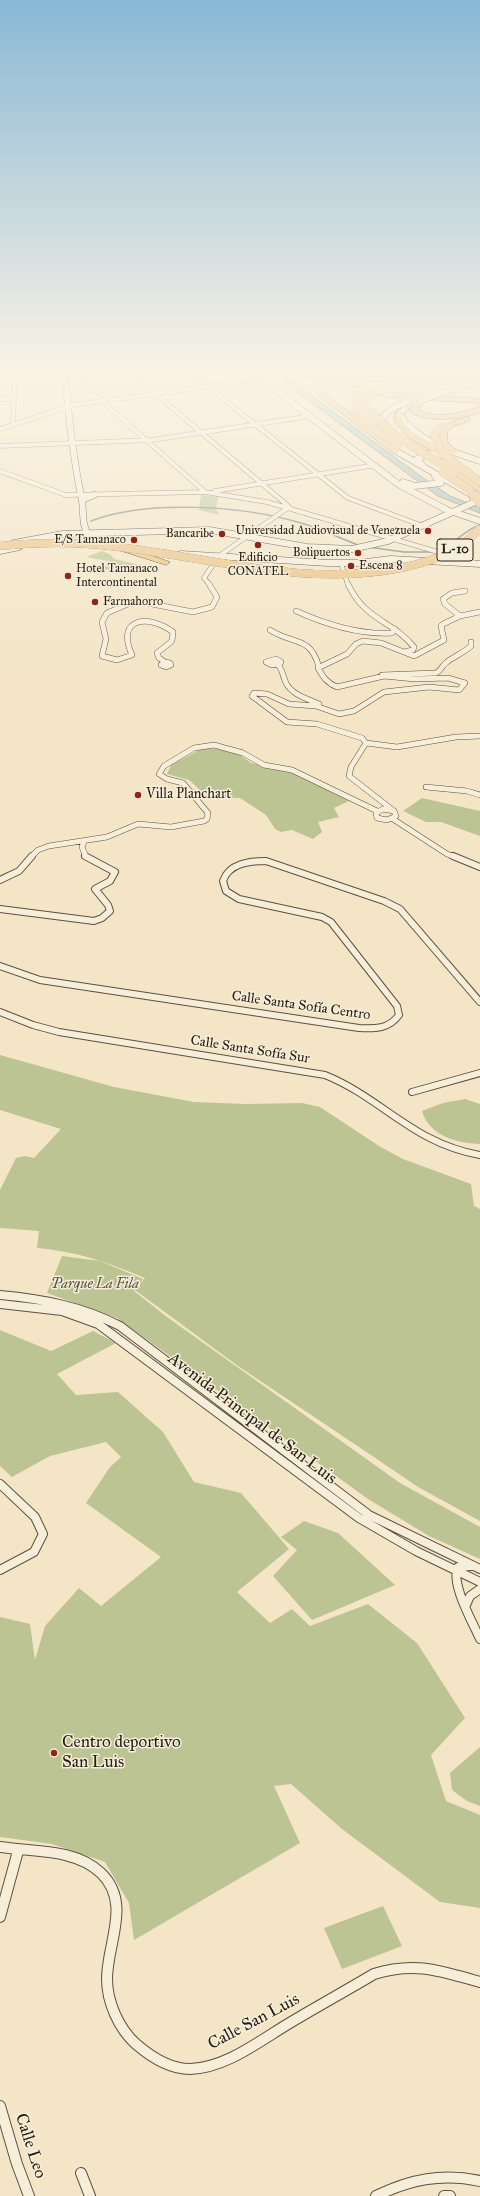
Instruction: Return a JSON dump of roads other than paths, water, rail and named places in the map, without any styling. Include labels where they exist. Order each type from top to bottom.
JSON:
[{"type":"highway","points":[[435,471],[476,499]]},
{"type":"highway","points":[[447,471],[462,481],[476,499]]},
{"type":"highway","points":[[455,471],[480,491]]},
{"type":"highway","points":[[466,471],[480,482]]},
{"type":"highway","name":"L-10","points":[[0,546],[53,542],[99,544],[257,571],[296,575],[335,576],[380,572],[426,562],[465,544],[472,538],[480,527]]},
{"type":"highway","name":"L-10","points":[[96,540],[166,562],[220,573]]},
{"type":"highway","name":"L-10","points":[[18,547],[72,541],[98,543],[120,548]]},
{"type":"highway","name":"L-10","points":[[281,581],[354,579],[410,571],[450,559],[480,541]]},
{"type":"highway","name":"L-10","points":[[0,550],[48,546],[102,548],[142,554],[240,573],[291,580]]},
{"type":"street","points":[[1,471],[57,493],[81,498]]},
{"type":"street","points":[[77,471],[86,534]]},
{"type":"street","points":[[182,471],[205,492],[289,507],[463,557]]},
{"type":"street","points":[[248,471],[289,507]]},
{"type":"street","points":[[314,471],[348,498],[422,526]]},
{"type":"street","points":[[56,535],[79,528],[76,498],[205,492],[334,471]]},
{"type":"street","points":[[384,471],[412,493],[480,521]]},
{"type":"street","points":[[388,475],[408,485],[415,486],[441,483],[430,471]]},
{"type":"street","points":[[396,538],[455,511],[476,499],[431,471]]},
{"type":"street","points":[[165,662],[159,658],[157,653],[172,641],[173,632],[159,623],[150,621],[137,622],[129,628],[126,638],[132,655],[128,659],[113,660],[102,656],[106,639],[102,627],[104,617],[117,607],[137,602],[164,605],[189,612],[208,609],[214,604],[217,597],[214,589],[204,578],[219,556],[289,507]]},
{"type":"street","name":"L-10","points":[[0,546],[56,535],[209,530],[322,549],[362,548],[374,546],[396,538]]},
{"type":"street","name":"L-10","points":[[86,534],[96,540]]},
{"type":"street","name":"L-10","points":[[0,550],[58,538],[96,540],[168,553],[342,563],[391,559],[480,563]]},
{"type":"street","name":"L-10","points":[[463,557],[480,563]]},
{"type":"street","points":[[342,563],[351,593],[367,611],[403,635],[414,647],[413,650],[404,652]]},
{"type":"street","points":[[460,616],[445,604],[444,598],[452,593],[465,591]]},
{"type":"street","points":[[296,611],[317,620],[381,634],[392,634],[395,630]]},
{"type":"street","points":[[319,667],[347,654],[363,641],[376,641],[411,656],[417,656],[442,643],[445,637],[441,626],[460,616],[480,612]]},
{"type":"street","points":[[270,630],[278,636],[305,643],[317,658],[324,679],[341,687],[350,686],[392,672],[414,674],[437,672],[443,668],[446,662],[467,651],[471,646],[471,642]]},
{"type":"street","points":[[278,665],[283,671],[287,684],[292,689],[331,711]]},
{"type":"street","points":[[378,676],[410,679],[451,679],[461,681],[466,685],[457,690],[432,686],[388,691],[377,695],[366,705],[351,712],[340,714],[315,706],[285,703],[266,693],[258,692],[253,694],[253,699],[287,722],[322,725],[355,735],[366,743],[397,747],[456,737],[480,736]]},
{"type":"street","points":[[366,743],[350,770],[349,776],[394,811],[396,814],[393,819]]},
{"type":"street","points":[[0,880],[19,872],[34,854],[43,848],[107,837],[138,824],[180,826],[199,823],[207,819],[208,813],[191,795],[187,787],[181,782],[164,779],[159,774],[161,769],[172,760],[194,748],[207,745],[224,747],[243,753],[264,765],[292,770],[377,811],[386,809],[394,811]]},
{"type":"street","points":[[426,787],[468,791],[480,795]]},
{"type":"street","points":[[377,811],[376,816],[380,819],[393,819],[447,854],[480,867]]},
{"type":"street","points":[[0,909],[94,921],[102,918],[110,911],[110,907],[98,896],[95,889],[110,881],[115,872],[86,858],[82,847],[84,842]]},
{"type":"street","name":"Calle Santa Sofía Centro","points":[[0,966],[40,980],[359,1028],[371,1029],[385,1027],[397,1018],[399,1010],[397,1006],[331,922],[322,918],[233,897],[227,894],[222,887],[226,874],[241,864],[266,861],[297,870],[392,905],[405,914],[480,1002]]},
{"type":"street","name":"Calle Santa Sofía Sur","points":[[0,1012],[33,1025],[59,1032],[325,1075],[343,1083],[436,1144],[458,1151],[480,1155]]},
{"type":"street","points":[[412,1092],[480,1073]]},
{"type":"street","name":"Avenida Principal de San Luis","points":[[0,1295],[69,1303],[108,1319],[132,1334],[344,1498],[369,1515],[478,1568]]},
{"type":"street","name":"Avenida Principal de San Luis","points":[[0,1304],[35,1306],[62,1310],[98,1324],[359,1518],[418,1552],[480,1582]]},
{"type":"street","points":[[0,1484],[35,1517],[43,1534],[34,1552],[0,1570]]},
{"type":"street","points":[[418,1552],[429,1551],[425,1542]]},
{"type":"street","points":[[478,1568],[462,1566],[456,1571],[457,1586],[480,1639]]},
{"type":"street","points":[[466,1605],[470,1596],[480,1589]]},
{"type":"street","name":"Calle San Luis","points":[[0,1847],[18,1851],[72,1857],[89,1865],[100,1873],[105,1879],[115,1896],[119,1918],[108,1967],[107,1981],[112,2003],[130,2038],[143,2050],[160,2061],[173,2066],[190,2069],[224,2060],[264,2039],[374,1974],[392,1968],[421,1966],[480,1982]]},
{"type":"street","points":[[0,1917],[18,1851]]},
{"type":"street","name":"Calle Leo","points":[[0,2106],[17,2164],[29,2196]]},
{"type":"street","points":[[81,2173],[90,2196]]},
{"type":"street","points":[[376,2196],[405,2182],[423,2177],[443,2176],[480,2182]]},
{"type":"street","points":[[444,2196],[450,2196]]},
{"type":"water","points":[[405,471],[414,471],[450,496],[480,508],[480,513],[438,496]]},
{"type":"waterway","points":[[91,521],[114,514],[167,507],[224,509],[252,512],[301,523],[361,546]]},
{"type":"waterway","points":[[437,551],[448,546],[468,530],[480,525]]},
{"type":"waterway","points":[[368,547],[404,552],[432,552]]},
{"type":"place","name":"Universidad Audiovisual de Venezuela","points":[[428,531]]},
{"type":"place","name":"Bancaribe","points":[[222,534]]},
{"type":"place","name":"E/S Tamanaco","points":[[134,540]]},
{"type":"place","name":"Edificio CONATEL","points":[[258,545]]},
{"type":"place","name":"Bolipuertos","points":[[358,553]]},
{"type":"place","name":"Escena 8","points":[[351,566]]},
{"type":"place","name":"Hotel Tamanaco Intercontinental","points":[[68,576]]},
{"type":"place","name":"Farmahorro","points":[[95,602]]},
{"type":"place","name":"Villa Planchart","points":[[138,795]]},
{"type":"place","name":"Centro deportivo San Luis","points":[[54,1753]]},
{"type":"park label","name":"Parque La Fila","points":[[95,1285]]}]
